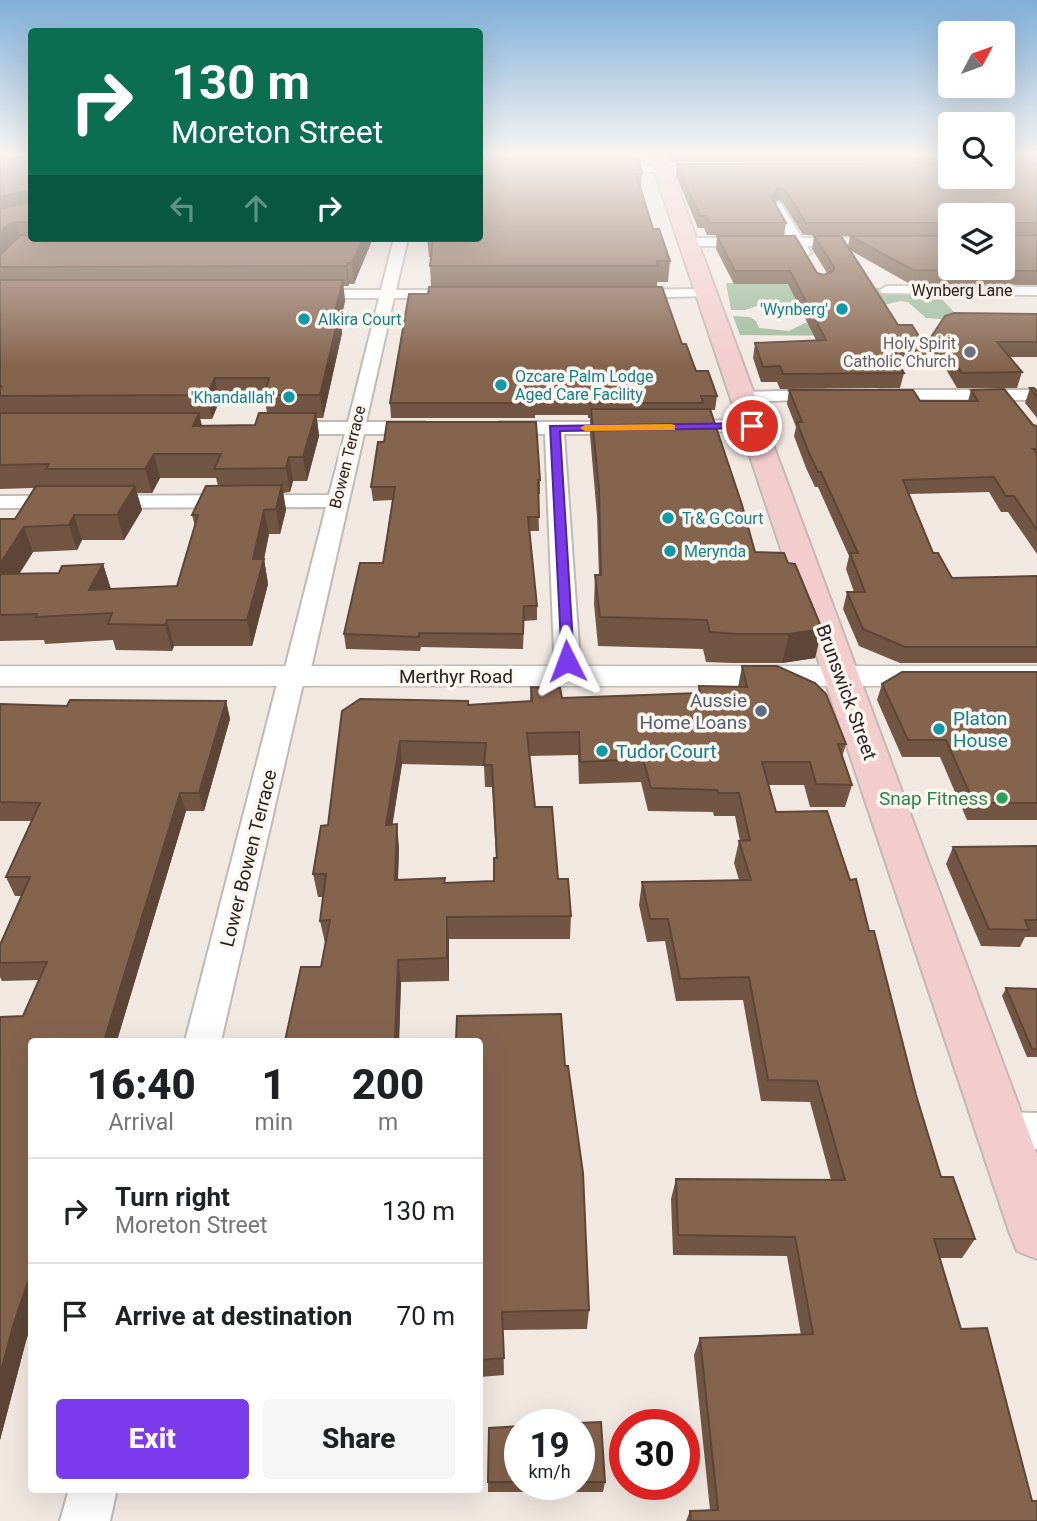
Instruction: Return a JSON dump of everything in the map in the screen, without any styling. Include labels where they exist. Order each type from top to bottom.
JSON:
[{"type":"main road","name":"Brunswick Street","points":[[683,225],[842,676],[1019,1131],[1037,1231]]},
{"type":"street","points":[[788,225],[812,266]]},
{"type":"street","name":"Bowen Terrace","points":[[295,676],[400,242]]},
{"type":"street","points":[[688,242],[938,242]]},
{"type":"street","name":"Wynberg Lane","points":[[887,290],[1037,290]]},
{"type":"street","points":[[292,293],[482,294]]},
{"type":"street","points":[[612,294],[705,293]]},
{"type":"street","points":[[1006,395],[1023,416]]},
{"type":"street","points":[[742,397],[1037,395]]},
{"type":"street","points":[[477,428],[752,426]]},
{"type":"street","points":[[257,428],[438,428]]},
{"type":"street","points":[[554,428],[568,676]]},
{"type":"street","points":[[0,502],[337,502]]},
{"type":"street","name":"Merthyr Road","points":[[0,676],[1037,676]]},
{"type":"street","name":"Lower Bowen Terrace","points":[[204,1038],[289,688],[295,676]]},
{"type":"street","points":[[85,1521],[92,1493]]},
{"type":"green space","points":[[726,283],[818,283],[879,288],[884,293],[931,293],[938,295],[954,312],[954,320],[926,318],[908,302],[900,301],[880,306],[799,306],[799,311],[766,303],[745,310],[731,310]]},
{"type":"green space","points":[[733,316],[750,317],[756,321],[759,328],[789,331],[805,323],[868,336],[740,335]]},
{"type":"building","points":[[483,225],[652,225],[653,229],[659,229],[670,261],[657,261],[658,266],[430,266],[433,242],[483,242]]},
{"type":"building","points":[[21,235],[28,235],[28,242],[361,242],[352,263],[347,263],[346,266],[0,267],[0,255]]},
{"type":"building","points":[[1037,235],[1037,271],[1015,271],[1015,236]]},
{"type":"building","points":[[717,236],[795,236],[817,273],[824,275],[833,271],[834,267],[814,236],[841,236],[898,325],[912,325],[925,346],[945,316],[954,313],[1037,314],[1037,342],[997,342],[1022,372],[962,373],[948,351],[890,351],[904,373],[783,374],[780,366],[763,367],[755,343],[826,340],[790,271],[735,271]]},
{"type":"building","points":[[850,236],[938,236],[938,270],[913,270]]},
{"type":"building","points":[[0,280],[343,280],[335,311],[340,311],[320,395],[264,395],[269,378],[215,378],[207,395],[0,396]]},
{"type":"building","points":[[429,287],[662,287],[682,344],[686,344],[696,371],[708,371],[717,396],[701,396],[703,403],[535,400],[535,403],[390,403],[409,294],[428,294]]},
{"type":"building","points":[[1004,389],[1033,425],[1037,426],[1037,449],[1033,449],[1037,453],[1037,530],[1014,496],[1006,496],[994,477],[903,480],[933,553],[938,553],[952,578],[1037,576],[1037,647],[905,647],[863,629],[847,592],[865,592],[850,553],[858,553],[821,472],[818,472],[809,453],[797,422],[802,422],[789,390],[913,390],[920,401],[978,401],[971,390]]},
{"type":"building","points":[[591,409],[710,409],[755,552],[784,553],[788,563],[795,564],[822,629],[789,634],[737,634],[710,632],[707,620],[600,617],[595,575],[601,575],[599,489]]},
{"type":"building","points":[[0,413],[199,413],[193,426],[255,425],[259,413],[316,413],[303,457],[289,457],[286,468],[214,469],[221,454],[154,454],[145,469],[46,469],[49,464],[0,465]]},
{"type":"building","points":[[387,422],[536,422],[540,480],[539,517],[528,517],[537,606],[524,606],[523,634],[419,633],[419,637],[344,634],[360,563],[383,563],[395,487],[371,487],[378,442],[384,442]]},
{"type":"building","points":[[282,485],[276,509],[264,510],[253,559],[264,559],[247,620],[167,620],[165,625],[108,624],[112,613],[36,617],[37,614],[0,615],[0,574],[59,573],[62,566],[103,564],[89,590],[177,586],[198,515],[192,515],[206,486]]},
{"type":"building","points":[[36,486],[135,486],[117,515],[74,515],[69,525],[24,527],[0,564],[0,519],[15,519]]},
{"type":"building","points":[[742,666],[777,666],[815,683],[826,694],[846,744],[838,744],[852,785],[816,784],[810,762],[762,762],[776,812],[827,811],[850,880],[856,879],[869,931],[874,931],[916,1095],[941,1177],[953,1177],[975,1239],[934,1239],[961,1329],[987,1328],[1032,1501],[1037,1501],[1037,1521],[691,1521],[690,1511],[718,1510],[700,1338],[813,1334],[795,1237],[678,1235],[676,1179],[845,1180],[817,1081],[768,1080],[749,977],[680,979],[668,919],[650,919],[642,882],[751,880],[739,841],[750,840],[739,793],[651,788],[643,759],[580,762],[579,732],[527,733],[535,807],[552,807],[558,879],[568,879],[571,916],[447,917],[447,958],[398,960],[395,1038],[286,1038],[301,967],[321,967],[330,920],[320,921],[326,874],[313,874],[321,826],[328,825],[342,711],[360,699],[468,701],[468,705],[532,701],[531,687],[560,688],[562,698],[700,693],[699,686],[747,687]],"holes":[[[400,741],[486,743],[484,765],[492,765],[497,858],[494,858],[494,881],[444,883],[445,878],[395,880],[397,824],[386,825]]]},
{"type":"building","points":[[902,672],[1037,672],[1037,803],[974,803],[946,740],[908,740],[882,684]]},
{"type":"building","points":[[70,700],[226,701],[199,793],[180,793],[105,1038],[28,1038],[28,1282],[0,1375],[0,1017],[23,1016],[47,962],[0,963],[0,945],[30,877],[6,877],[40,803],[0,802],[0,704],[67,706]]},
{"type":"building","points":[[1037,846],[1037,920],[1025,920],[1029,930],[989,929],[953,847]]},
{"type":"building","points":[[1006,988],[1037,989],[1037,1049],[1032,1049]]},
{"type":"building","points":[[561,1014],[565,1066],[568,1066],[583,1173],[589,1310],[502,1312],[504,1358],[483,1360],[483,1038],[456,1038],[457,1016]]},
{"type":"building","points":[[595,1422],[601,1422],[605,1482],[595,1482]]},
{"type":"building","points":[[504,1427],[504,1482],[488,1482],[489,1428]]},
{"type":"slow traffic","points":[[585,428],[671,427]]},
{"type":"place","name":"'Wynberg'","points":[[842,309]]},
{"type":"place","name":"Alkira Court","points":[[304,319]]},
{"type":"place","name":"Holy Spirit Catholic Church","points":[[970,352]]},
{"type":"place","name":"Ozcare Palm Lodge Aged Care Facility","points":[[501,385]]},
{"type":"place","name":"'Khandallah'","points":[[289,397]]},
{"type":"place","name":"T & G Court","points":[[668,518]]},
{"type":"place","name":"Merynda","points":[[670,551]]},
{"type":"place","name":"Aussie Home Loans","points":[[761,711]]},
{"type":"place","name":"Platon House","points":[[939,729]]},
{"type":"place","name":"Tudor Court","points":[[602,751]]},
{"type":"place","name":"Snap Fitness","points":[[1002,798]]},
{"type":"route","points":[[567,661],[554,428],[752,426]]}]
